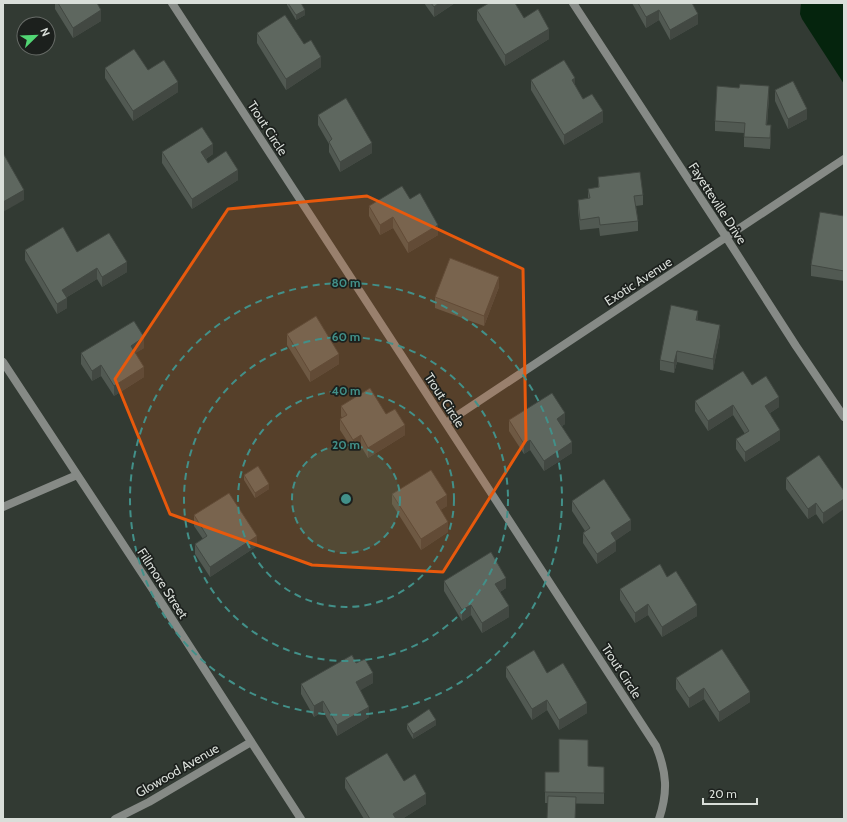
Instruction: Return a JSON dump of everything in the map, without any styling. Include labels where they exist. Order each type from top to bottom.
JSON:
[{"type":"street","name":"Trout Circle","points":[[172,3],[656,746],[663,762],[666,781],[664,804],[659,819]]},
{"type":"street","name":"Fayetteville Drive","points":[[573,3],[796,346],[844,417]]},
{"type":"street","name":"Exotic Avenue","points":[[446,423],[844,159]]},
{"type":"street","name":"Fillmore Street","points":[[3,362],[301,819]]},
{"type":"street","points":[[3,507],[78,475]]},
{"type":"street","name":"Glowood Avenue","points":[[115,819],[149,802],[251,742]]},
{"type":"highlighted area","points":[[367,196],[523,269],[526,440],[443,572],[312,565],[170,514],[115,379],[228,209]]},
{"type":"shaded area","points":[[801,3],[844,3],[844,84],[802,19],[800,14]]},
{"type":"building","points":[[58,3],[97,3],[101,10],[73,28]]},
{"type":"building","points":[[288,3],[301,3],[305,10],[296,15]]},
{"type":"building","points":[[431,3],[439,3],[434,7]]},
{"type":"building","points":[[489,3],[515,3],[524,18],[538,9],[549,29],[505,55],[477,10]]},
{"type":"building","points":[[638,3],[692,3],[698,14],[670,30],[659,10],[646,17]]},
{"type":"building","points":[[285,15],[304,44],[311,40],[321,57],[286,79],[257,33]]},
{"type":"building","points":[[134,49],[148,70],[164,60],[178,82],[133,111],[105,68]]},
{"type":"building","points":[[564,60],[575,78],[572,80],[583,99],[592,94],[603,111],[564,135],[531,80]]},
{"type":"building","points":[[793,81],[807,109],[788,119],[775,90]]},
{"type":"building","points":[[740,84],[769,86],[766,125],[771,125],[770,138],[744,137],[745,123],[715,121],[717,86],[739,88]]},
{"type":"building","points":[[346,98],[372,143],[340,162],[329,142],[332,139],[318,115]]},
{"type":"building","points":[[202,127],[213,144],[201,152],[208,163],[226,151],[238,170],[192,199],[162,152]]},
{"type":"building","points":[[3,153],[24,190],[3,202]]},
{"type":"building","points":[[640,172],[643,195],[634,196],[638,221],[600,225],[599,217],[580,220],[578,200],[590,198],[588,189],[599,187],[598,177]]},
{"type":"building","points":[[402,186],[410,199],[420,193],[438,225],[408,243],[393,217],[380,225],[369,206]]},
{"type":"building","points":[[820,212],[844,216],[844,271],[811,265]]},
{"type":"building","points":[[63,227],[77,252],[109,233],[127,262],[102,277],[97,268],[62,290],[67,298],[57,304],[25,250]]},
{"type":"building","points":[[450,258],[499,277],[484,316],[435,297]]},
{"type":"building","points":[[671,305],[698,311],[696,320],[720,325],[713,359],[677,351],[674,363],[660,360]]},
{"type":"building","points":[[316,316],[339,354],[310,372],[287,334]]},
{"type":"building","points":[[134,321],[144,337],[131,346],[144,367],[114,386],[101,365],[92,371],[81,353]]},
{"type":"building","points":[[743,371],[752,385],[766,376],[779,397],[765,406],[780,430],[745,452],[736,439],[749,431],[733,405],[708,421],[695,401]]},
{"type":"building","points":[[370,388],[386,414],[395,409],[405,425],[368,448],[361,435],[353,440],[340,419],[347,415],[341,406]]},
{"type":"building","points":[[552,393],[565,413],[557,419],[572,442],[544,461],[530,440],[524,444],[509,420]]},
{"type":"building","points":[[819,455],[844,491],[844,499],[823,513],[816,503],[808,509],[786,478]]},
{"type":"building","points":[[258,466],[269,484],[255,493],[244,475]]},
{"type":"building","points":[[431,470],[447,495],[436,502],[448,522],[421,539],[392,494]]},
{"type":"building","points":[[604,479],[631,520],[611,533],[616,541],[597,554],[583,533],[590,528],[572,501]]},
{"type":"building","points":[[229,493],[257,536],[210,567],[195,544],[207,536],[194,515]]},
{"type":"building","points":[[491,552],[506,578],[495,584],[509,606],[482,623],[471,605],[462,610],[444,581]]},
{"type":"building","points":[[660,564],[667,577],[676,571],[697,605],[662,627],[648,604],[635,613],[620,589]]},
{"type":"building","points":[[722,649],[750,692],[719,712],[704,688],[689,698],[676,678]]},
{"type":"building","points":[[534,650],[547,673],[563,663],[587,703],[559,720],[547,700],[532,709],[506,667]]},
{"type":"building","points":[[352,655],[356,663],[365,659],[373,673],[356,682],[369,707],[337,725],[323,701],[314,706],[301,684]]},
{"type":"building","points":[[429,709],[436,720],[413,734],[407,724]]},
{"type":"building","points":[[559,739],[588,740],[588,766],[604,767],[604,793],[545,792],[545,772],[559,772]]},
{"type":"building","points":[[387,753],[404,781],[415,774],[426,794],[393,814],[396,819],[370,819],[345,778]]},
{"type":"building","points":[[548,796],[576,797],[575,819],[547,819]]}]
